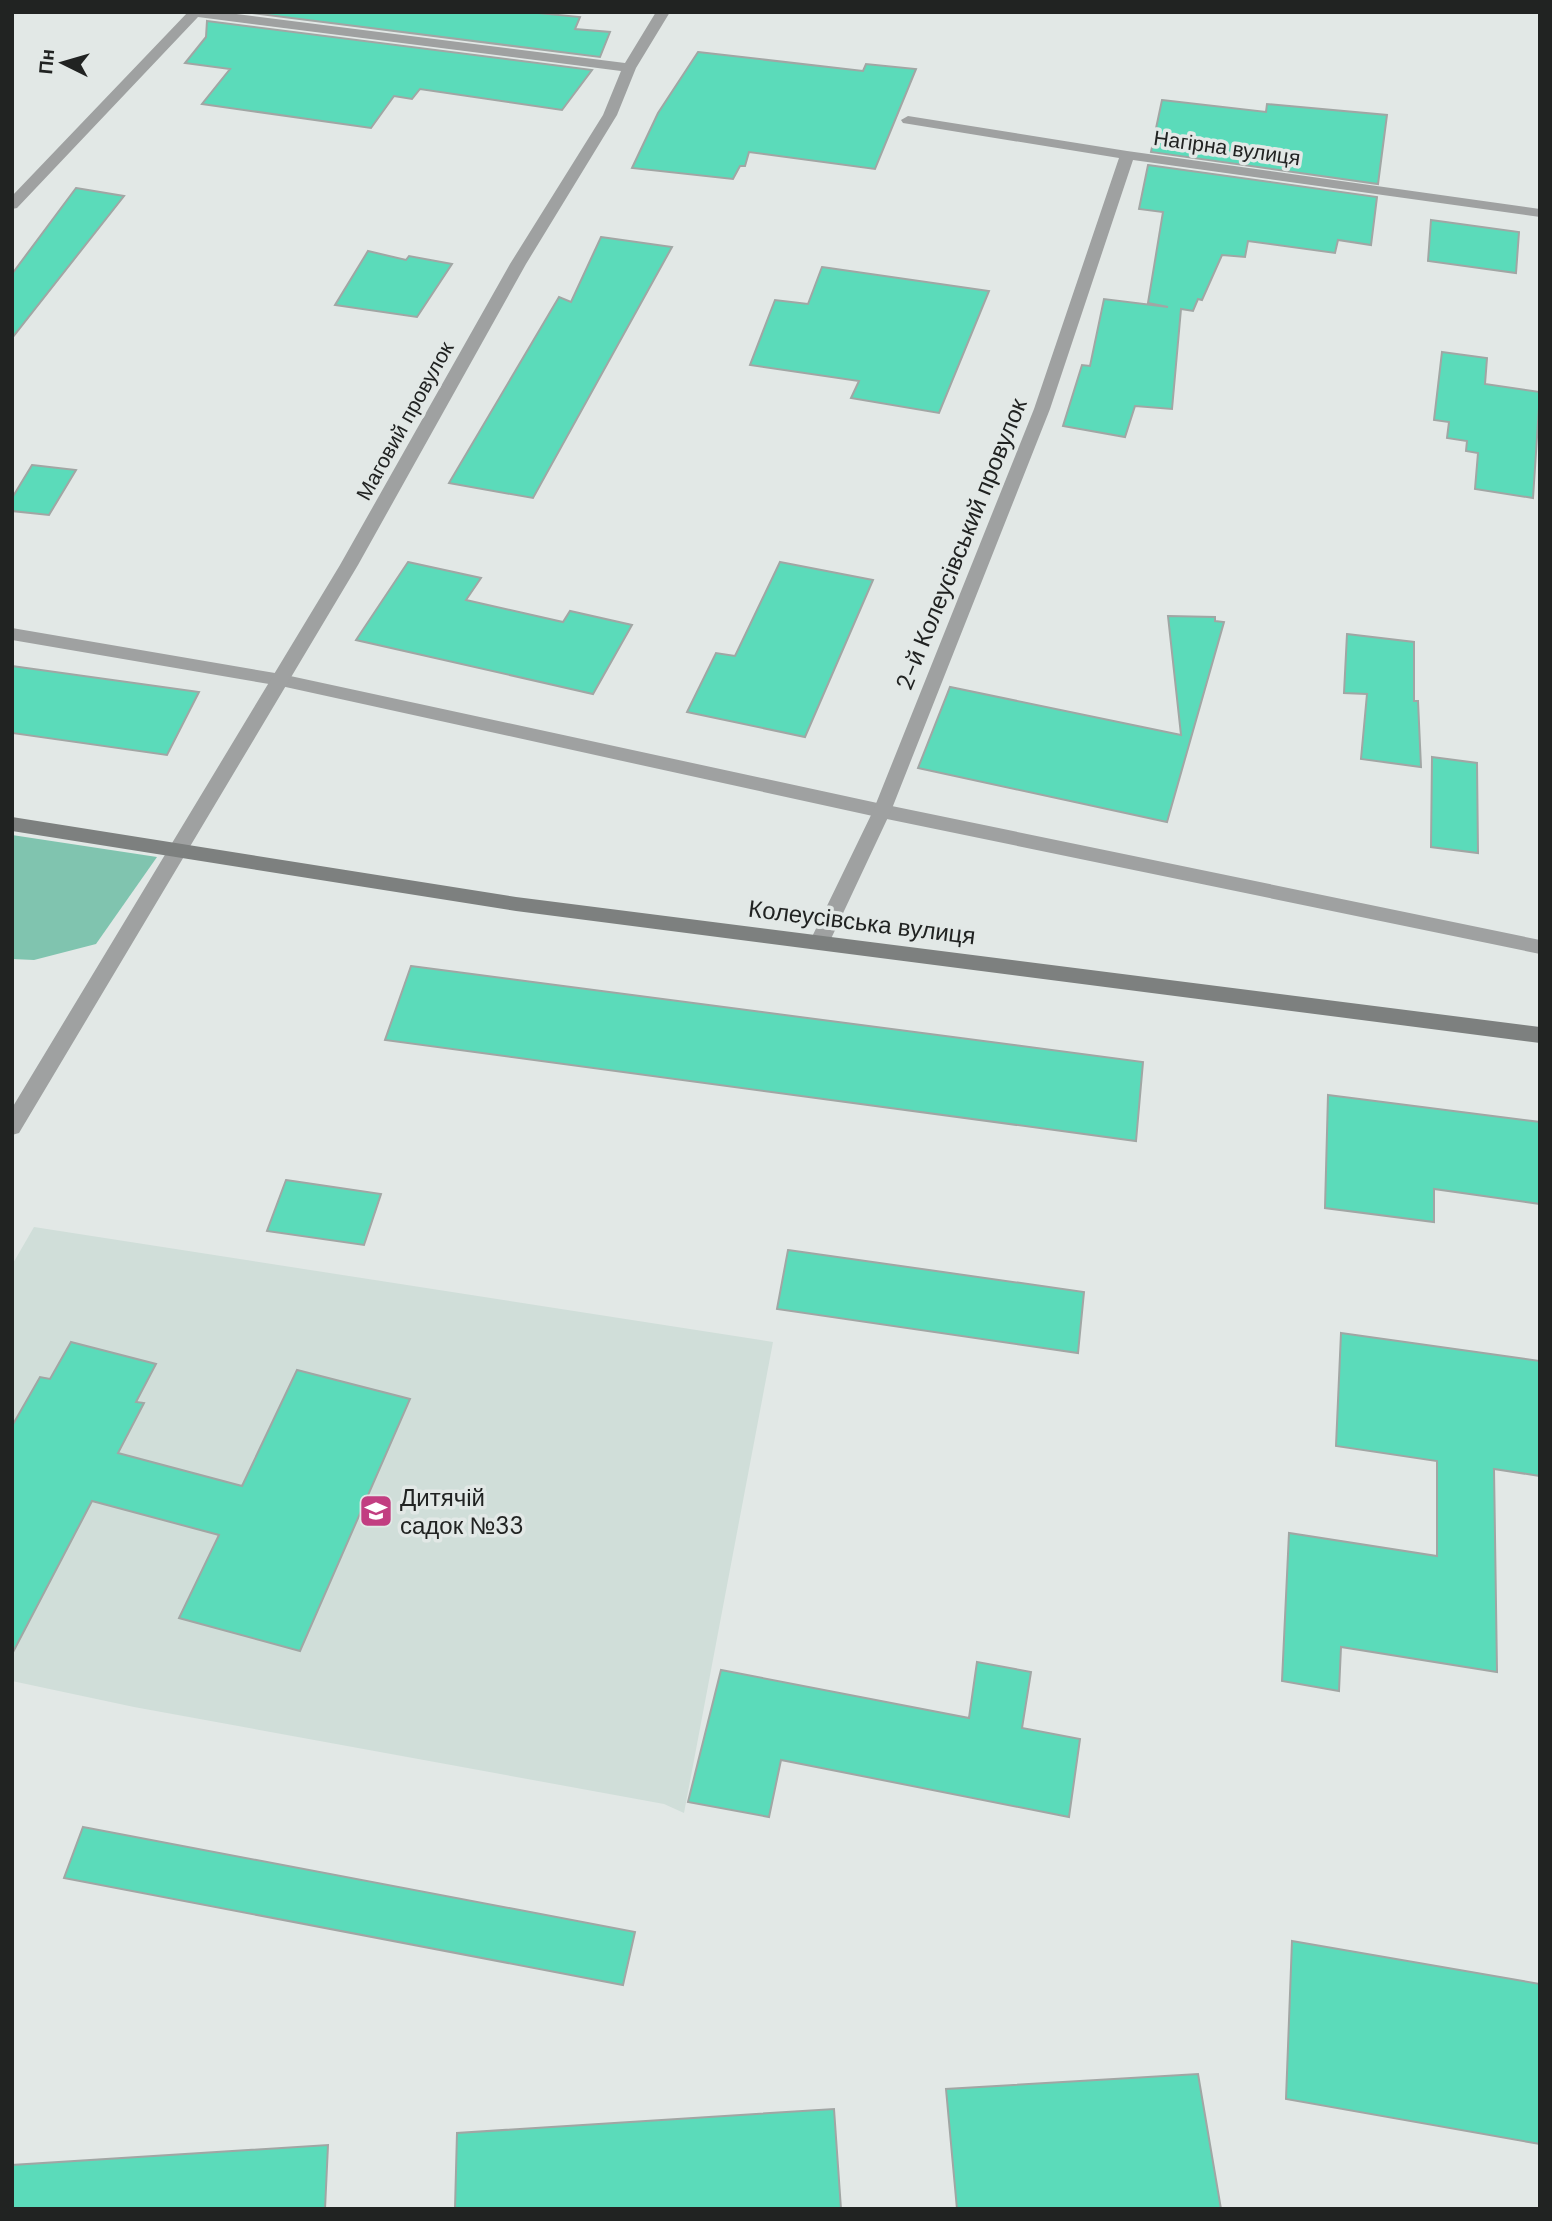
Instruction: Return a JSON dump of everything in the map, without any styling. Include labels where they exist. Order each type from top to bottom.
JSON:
[{"type":"street","name":"Маговий провулок","points":[[180,849],[281,680],[518,264],[610,116],[629,68],[663,12]]},
{"type":"street","points":[[12,205],[196,13],[629,68]]},
{"type":"street","name":"Нагірна вулиця","points":[[908,120],[1127,155],[1540,213]]},
{"type":"street","name":"2-й Колеусівський провулок","points":[[819,943],[882,811],[1042,408],[1127,155]]},
{"type":"street","points":[[12,634],[281,680],[882,811],[1540,947]]},
{"type":"street","name":"Колеусівська вулиця","points":[[12,824],[516,904],[1540,1035]]},
{"type":"street","points":[[12,1127],[180,849]]},
{"type":"shaded area","name":"Дитячій садок №33","points":[[34,1227],[773,1342],[684,1813],[664,1804],[134,1707],[12,1681],[12,1265]]},
{"type":"green space","points":[[12,835],[157,857],[96,944],[34,960],[12,959]]},
{"type":"building","points":[[244,12],[528,12],[580,17],[575,29],[610,32],[600,57]]},
{"type":"building","points":[[207,21],[592,70],[562,110],[420,89],[412,99],[394,96],[371,128],[202,104],[230,69],[185,63],[206,37]]},
{"type":"building","points":[[698,52],[863,71],[866,64],[916,69],[875,169],[749,152],[745,166],[740,166],[733,179],[632,168],[658,113]]},
{"type":"building","points":[[1162,100],[1266,112],[1267,104],[1387,115],[1378,184],[1151,152]]},
{"type":"building","points":[[1148,165],[1377,197],[1371,245],[1338,240],[1335,253],[1248,241],[1245,257],[1222,255],[1202,300],[1198,299],[1193,311],[1181,309],[1172,409],[1135,406],[1125,437],[1063,426],[1082,365],[1090,366],[1104,299],[1168,307],[1148,303],[1163,212],[1139,209]]},
{"type":"building","points":[[76,188],[124,196],[12,338],[12,274]]},
{"type":"building","points":[[1431,220],[1519,232],[1516,273],[1428,261]]},
{"type":"building","points":[[601,237],[672,247],[533,498],[449,483],[559,297],[571,302]]},
{"type":"building","points":[[368,251],[406,260],[409,256],[452,264],[417,317],[335,305]]},
{"type":"building","points":[[822,267],[989,291],[939,413],[851,398],[859,381],[750,365],[775,300],[808,304]]},
{"type":"building","points":[[1442,352],[1487,358],[1485,384],[1540,392],[1533,498],[1475,489],[1478,453],[1466,451],[1467,441],[1447,438],[1449,422],[1434,420]]},
{"type":"building","points":[[32,465],[76,470],[49,515],[12,511],[12,498]]},
{"type":"building","points":[[408,562],[481,578],[466,600],[563,622],[570,611],[632,625],[593,694],[356,640]]},
{"type":"building","points":[[780,562],[873,580],[805,737],[687,712],[716,653],[735,656]]},
{"type":"building","points":[[1168,616],[1215,617],[1215,621],[1224,622],[1167,822],[918,768],[950,687],[1181,735]]},
{"type":"building","points":[[1347,634],[1414,642],[1414,701],[1418,701],[1421,767],[1361,759],[1367,694],[1344,693]]},
{"type":"building","points":[[12,666],[199,692],[167,755],[12,733]]},
{"type":"building","points":[[1432,757],[1477,763],[1478,853],[1431,847]]},
{"type":"building","points":[[411,966],[1143,1062],[1136,1141],[385,1040]]},
{"type":"building","points":[[1328,1095],[1540,1122],[1540,1204],[1434,1189],[1434,1222],[1325,1208]]},
{"type":"building","points":[[286,1180],[381,1194],[364,1245],[267,1231]]},
{"type":"building","points":[[788,1250],[1084,1292],[1078,1353],[777,1309]]},
{"type":"building","points":[[1341,1333],[1540,1361],[1540,1476],[1494,1469],[1497,1672],[1341,1647],[1339,1691],[1282,1681],[1289,1533],[1437,1556],[1437,1461],[1336,1446]]},
{"type":"building","points":[[71,1342],[156,1364],[136,1402],[144,1403],[118,1453],[242,1486],[297,1370],[410,1399],[300,1651],[179,1618],[219,1535],[92,1501],[12,1654],[12,1426],[40,1377],[50,1379]]},
{"type":"building","points":[[977,1662],[1031,1672],[1022,1728],[1080,1739],[1069,1817],[781,1760],[769,1817],[688,1802],[721,1670],[969,1718]]},
{"type":"building","points":[[83,1827],[635,1932],[623,1985],[64,1878]]},
{"type":"building","points":[[1292,1941],[1540,1984],[1540,2144],[1286,2099]]},
{"type":"building","points":[[1198,2074],[1221,2209],[957,2209],[946,2089]]},
{"type":"building","points":[[834,2109],[841,2209],[455,2209],[457,2133]]},
{"type":"building","points":[[328,2145],[325,2209],[12,2209],[12,2165]]},
{"type":"place","name":"Дитячій садок №33","points":[[376,1511]]}]
